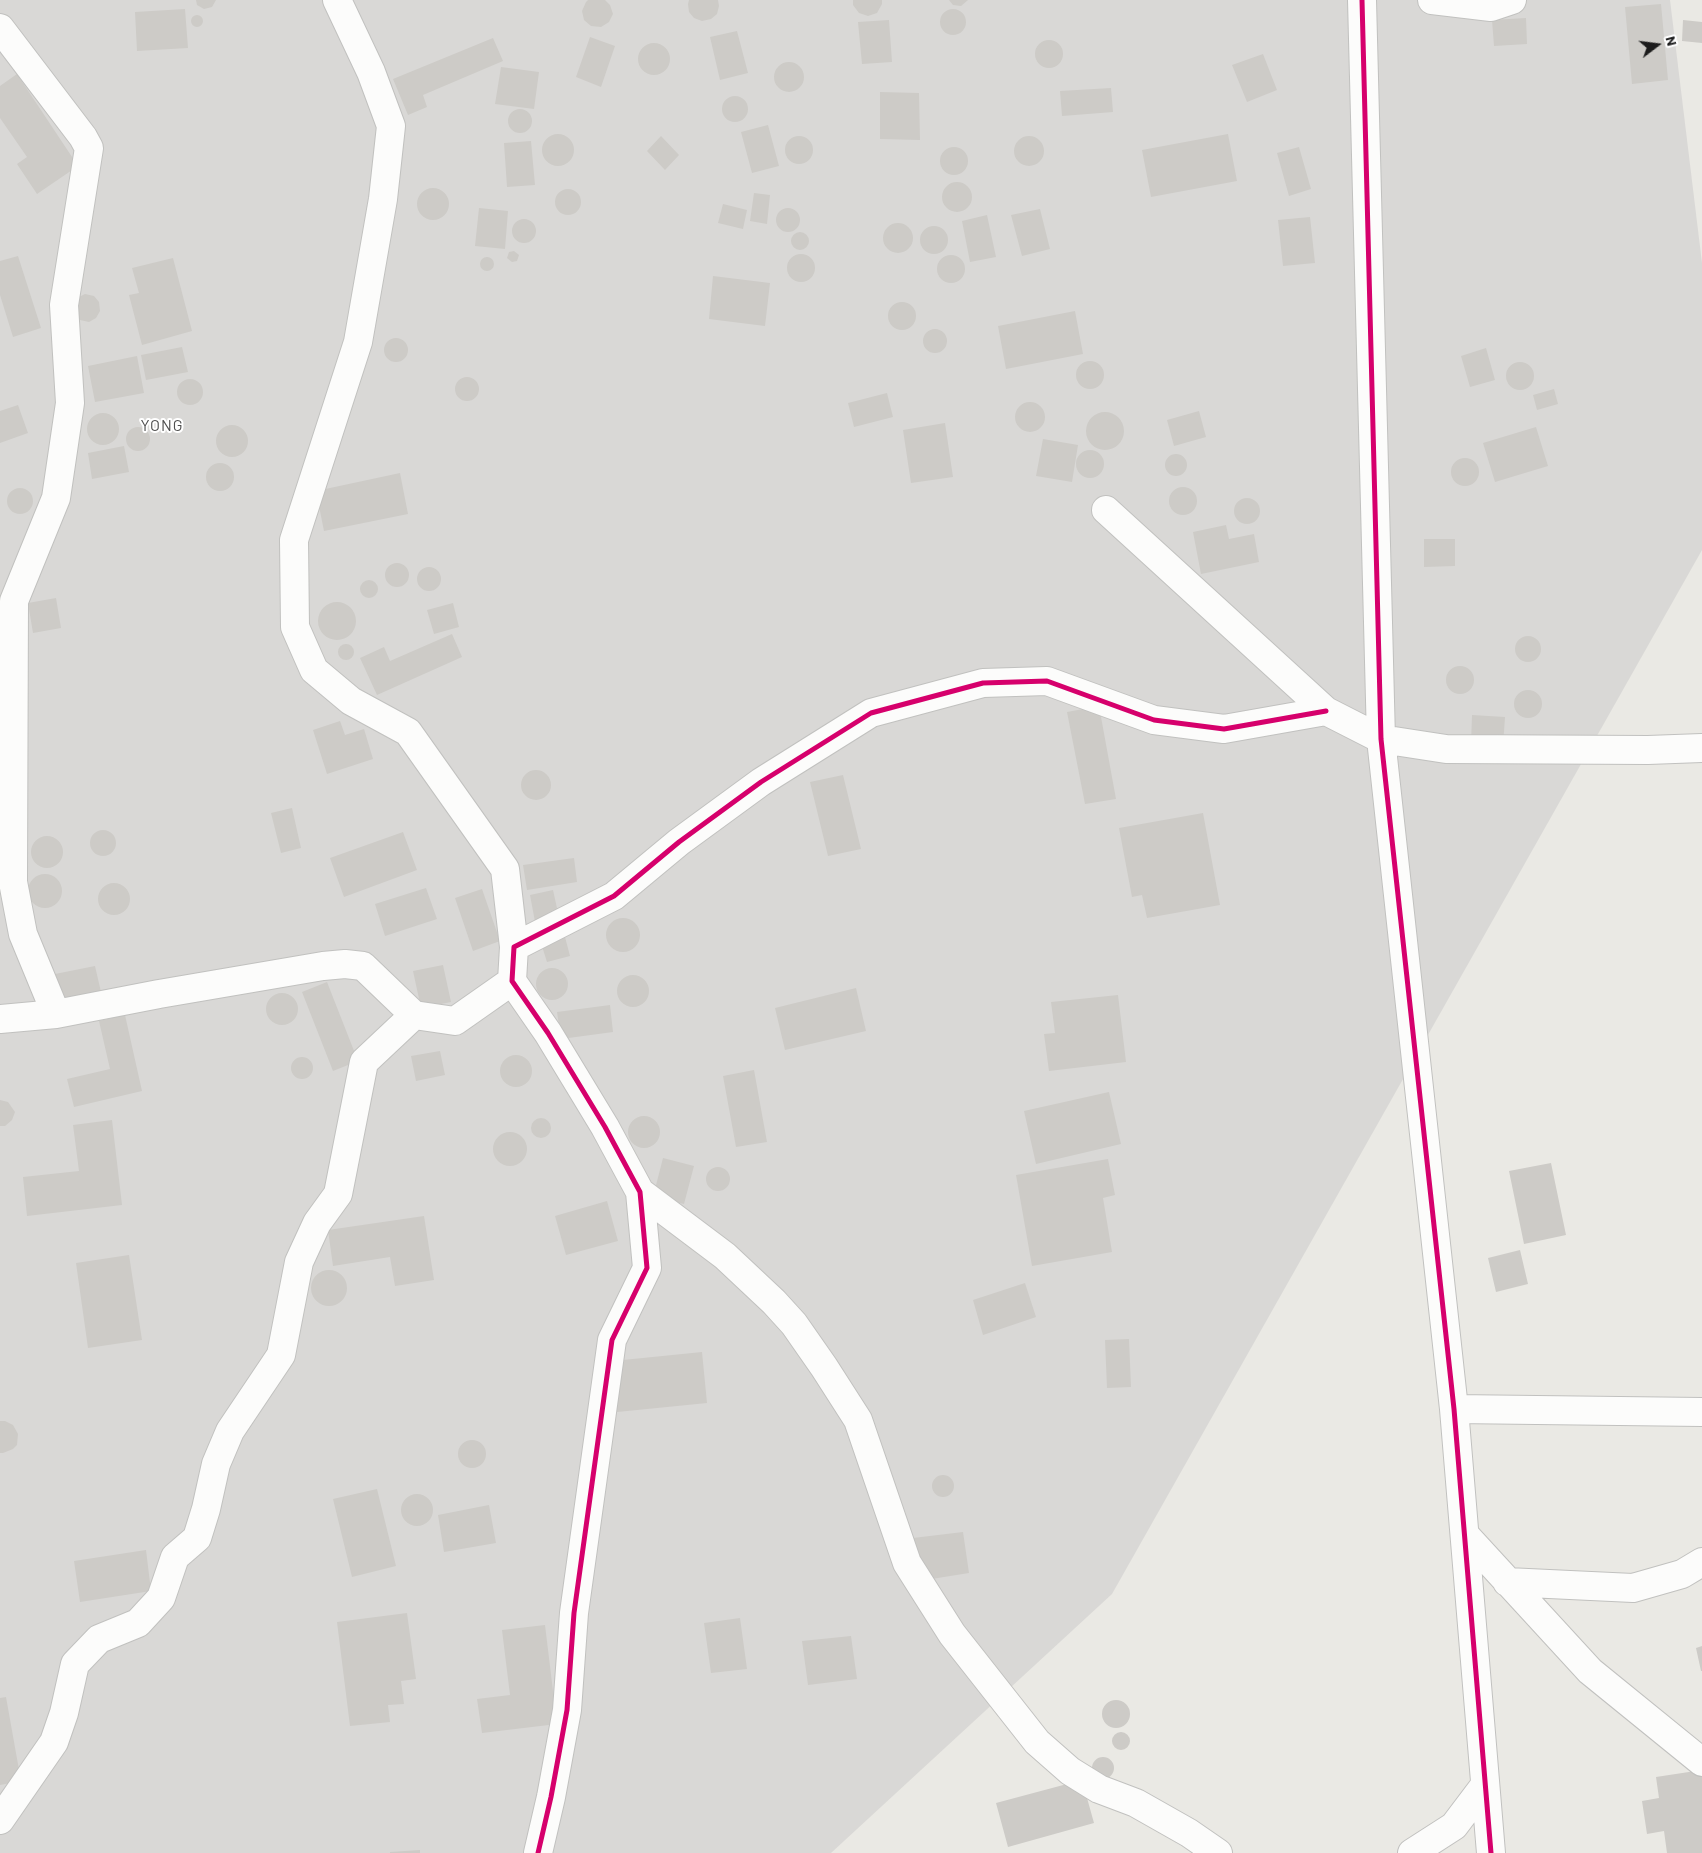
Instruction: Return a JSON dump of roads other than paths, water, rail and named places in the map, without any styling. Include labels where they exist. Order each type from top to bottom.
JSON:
[{"type":"street","points":[[337,0],[371,72],[391,126],[383,199],[358,342],[294,540],[295,627],[314,670],[351,701],[408,732],[505,869],[514,948],[512,981],[548,1034],[600,1120],[640,1192],[647,1268],[612,1340],[574,1613],[567,1710],[552,1797],[538,1853]]},
{"type":"street","points":[[1362,0],[1381,739],[1454,1409],[1491,1853]]},
{"type":"street","points":[[1432,0],[1491,7],[1512,0]]},
{"type":"street","points":[[0,28],[83,136],[89,148],[64,305],[70,403],[56,498],[14,601],[13,882],[23,934],[56,1014]]},
{"type":"street","points":[[1106,510],[1326,712],[1381,739],[1446,749],[1648,750],[1702,748]]},
{"type":"street","points":[[514,948],[614,896],[679,842],[761,782],[871,713],[982,683],[1047,681],[1154,720],[1224,728],[1326,712]]},
{"type":"street","points":[[0,1019],[56,1014],[159,994],[323,966],[345,964],[362,966],[414,1016],[455,1021],[512,981]]},
{"type":"street","points":[[0,1820],[54,1742],[64,1713],[75,1664],[100,1639],[138,1623],[161,1598],[175,1557],[197,1538],[206,1509],[216,1464],[230,1431],[281,1356],[299,1262],[317,1223],[338,1194],[364,1062],[414,1016]]},
{"type":"street","points":[[640,1192],[725,1256],[774,1302],[794,1324],[858,1420],[907,1563],[952,1634],[1038,1742],[1070,1771],[1099,1789],[1136,1803],[1189,1833],[1218,1853]]},
{"type":"street","points":[[1454,1409],[1702,1412]]},
{"type":"street","points":[[1466,1536],[1590,1671],[1702,1762]]},
{"type":"street","points":[[1508,1582],[1633,1588],[1682,1574],[1702,1562]]},
{"type":"street","points":[[1412,1853],[1454,1826],[1485,1785]]},
{"type":"district","name":"YONG","points":[[162,426]]}]
